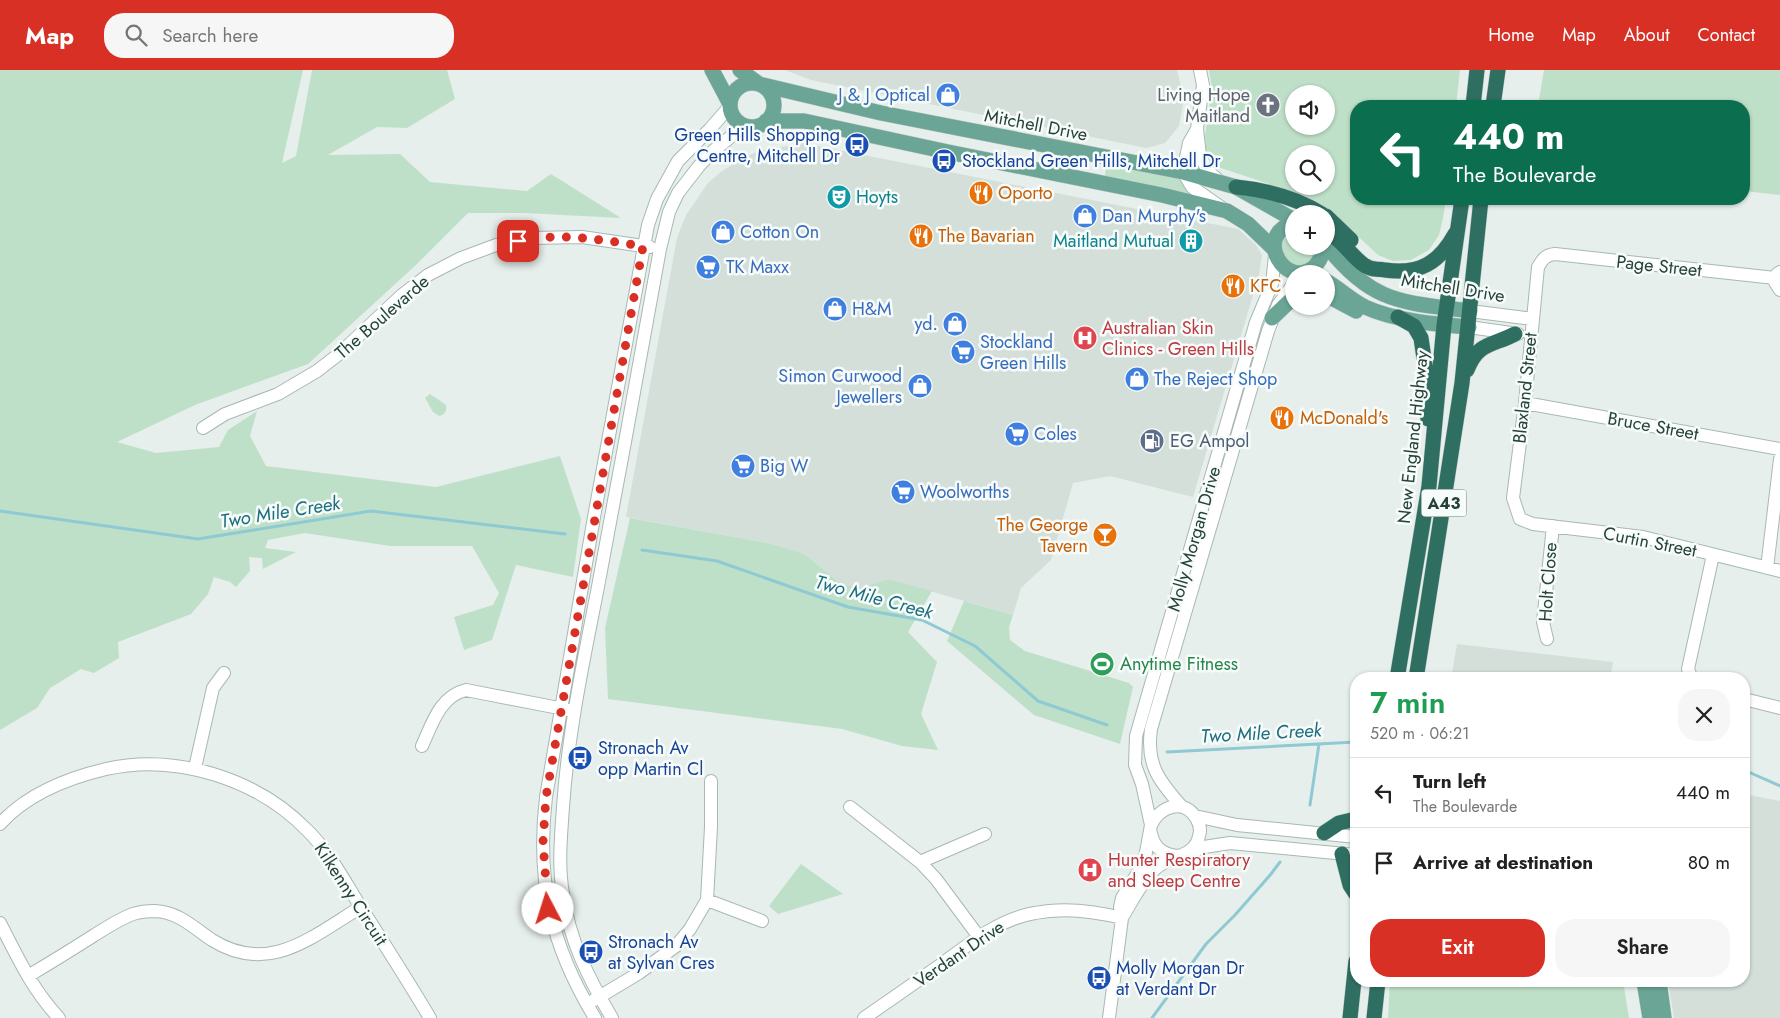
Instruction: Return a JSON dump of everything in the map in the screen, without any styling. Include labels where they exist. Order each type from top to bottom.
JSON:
[{"type":"highway","points":[[1474,100],[1477,70]]},
{"type":"highway","points":[[1494,100],[1498,70]]},
{"type":"highway","points":[[1236,187],[1278,194],[1305,205]]},
{"type":"highway","name":"New England Highway","points":[[1398,672],[1429,486],[1444,325],[1461,205]]},
{"type":"highway","name":"New England Highway","points":[[1417,672],[1462,383],[1480,205]]},
{"type":"highway","points":[[1335,224],[1367,256],[1384,269]]},
{"type":"highway","points":[[1335,238],[1362,264],[1372,270],[1384,269],[1403,272],[1425,266],[1436,259],[1444,251],[1458,228]]},
{"type":"highway","points":[[1398,317],[1414,326],[1420,338],[1426,372],[1425,391],[1432,450]]},
{"type":"highway","points":[[1462,383],[1469,365],[1480,348],[1515,334]]},
{"type":"highway","points":[[1324,834],[1339,823],[1350,820]]},
{"type":"highway","points":[[1349,854],[1350,885]]},
{"type":"highway","points":[[1350,1018],[1353,987]]},
{"type":"highway","points":[[1374,1018],[1377,987]]},
{"type":"main road","points":[[712,70],[735,118],[745,125],[759,126],[766,122],[772,115],[774,103],[769,91],[761,85],[747,83],[740,87],[732,96],[730,105]]},
{"type":"main road","name":"Mitchell Drive","points":[[740,70],[761,85],[881,113],[1183,172],[1219,181],[1236,187],[1285,217]]},
{"type":"main road","points":[[766,122],[804,121],[1162,195],[1227,211],[1248,224],[1275,252],[1285,267]]},
{"type":"main road","points":[[1275,252],[1276,236],[1285,226]]},
{"type":"main road","name":"Mitchell Drive","points":[[1334,255],[1350,272],[1384,296],[1413,304],[1470,311]]},
{"type":"main road","name":"Mitchell Drive","points":[[1335,287],[1354,301],[1377,311],[1398,317],[1469,328]]},
{"type":"main road","points":[[1335,300],[1355,311],[1377,311]]},
{"type":"main road","points":[[1272,318],[1285,306]]},
{"type":"main road","points":[[1645,987],[1650,1018]]},
{"type":"main road","points":[[1660,987],[1664,1018]]},
{"type":"street","points":[[1200,70],[1203,85],[1197,129],[1200,156],[1203,164],[1219,181]]},
{"type":"street","points":[[612,1018],[583,966],[571,934],[563,894],[559,856],[568,710],[643,246],[648,225],[657,198],[667,178],[685,152],[703,136],[730,105]]},
{"type":"street","points":[[595,1018],[571,975],[555,936],[548,909],[544,860],[544,816],[611,519],[660,249],[669,212],[678,193],[706,159],[745,125]]},
{"type":"street","points":[[1197,129],[1189,143],[1183,172],[1192,187],[1227,211]]},
{"type":"street","name":"The Boulevarde","points":[[203,428],[225,414],[278,394],[317,371],[339,354],[402,295],[428,275],[461,258],[496,245],[532,238],[582,237],[660,249]]},
{"type":"street","name":"Molly Morgan Drive","points":[[1183,855],[1170,856],[1156,847],[1142,784],[1135,765],[1136,736],[1254,331],[1272,284],[1275,252]]},
{"type":"street","name":"Page Street","points":[[1544,257],[1549,254],[1555,254],[1778,275]]},
{"type":"street","name":"Blaxland Street","points":[[1520,519],[1513,498],[1525,403],[1538,267],[1544,257]]},
{"type":"street","points":[[1778,275],[1776,285],[1780,290]]},
{"type":"street","name":"Molly Morgan Drive","points":[[1122,918],[1131,901],[1150,875],[1165,861],[1183,855],[1194,848],[1198,841],[1200,832],[1195,816],[1182,807],[1159,780],[1151,761],[1149,743],[1151,730],[1272,318],[1278,305],[1285,297]]},
{"type":"street","name":"Mitchell Drive","points":[[1470,311],[1533,319]]},
{"type":"street","name":"Mitchell Drive","points":[[1469,328],[1531,336]]},
{"type":"street","name":"Bruce Street","points":[[1525,403],[1780,449]]},
{"type":"street","points":[[1774,569],[1780,459]]},
{"type":"street","name":"Curtin Street","points":[[1520,519],[1533,524],[1643,537],[1774,569]]},
{"type":"street","name":"Holt Close","points":[[1547,639],[1543,622],[1553,526]]},
{"type":"street","points":[[1689,672],[1688,669],[1713,555]]},
{"type":"street","points":[[195,768],[213,688],[224,673]]},
{"type":"street","points":[[422,746],[436,714],[449,697],[457,692],[466,690],[568,710]]},
{"type":"street","points":[[1750,700],[1780,708]]},
{"type":"street","name":"Kilkenny Circuit","points":[[0,824],[12,810],[42,792],[84,774],[123,765],[158,764],[195,768],[234,781],[272,801],[308,830],[334,862],[430,1018]]},
{"type":"street","points":[[586,1004],[639,973],[676,946],[690,930],[707,900],[711,827],[710,781]]},
{"type":"street","points":[[1151,829],[1154,818],[1166,808],[1182,807]]},
{"type":"street","points":[[850,808],[920,862],[936,879],[979,937]]},
{"type":"street","points":[[1195,816],[1232,824],[1350,836]]},
{"type":"street","name":"Molly Morgan Drive","points":[[1109,1018],[1122,918],[1120,907],[1122,898],[1144,863],[1151,829]]},
{"type":"street","points":[[920,862],[985,834]]},
{"type":"street","points":[[1183,855],[1204,847],[1230,843],[1349,854]]},
{"type":"street","points":[[707,900],[762,921]]},
{"type":"street","points":[[28,976],[117,921],[134,913],[155,911],[178,916],[212,940],[228,948],[253,955],[278,953],[302,943],[361,907]]},
{"type":"street","name":"Verdant Drive","points":[[864,1018],[979,937],[1009,920],[1034,913],[1060,910],[1099,912],[1122,918]]},
{"type":"street","points":[[0,923],[28,976],[43,1000],[59,1018]]},
{"type":"shaded area","points":[[785,70],[1177,70],[1184,99],[1179,126],[1165,143],[1146,148],[811,80]]},
{"type":"shaded area","name":"Stockland Green Hills","points":[[803,143],[1238,229],[1256,245],[1262,255],[1259,275],[1193,497],[1110,476],[1073,483],[1051,560],[1021,588],[1013,615],[888,579],[863,587],[850,586],[840,583],[800,552],[768,543],[626,517],[677,238],[686,215],[708,183],[722,171],[743,158],[759,151]]},
{"type":"shaded area","points":[[1457,644],[1613,662],[1611,672],[1452,672]]},
{"type":"shaded area","points":[[1750,795],[1780,801],[1780,1018],[1674,1018],[1669,987],[1750,987]]},
{"type":"green space","points":[[0,70],[303,70],[282,163],[296,156],[312,70],[447,70],[455,99],[407,128],[377,127],[328,155],[400,154],[430,182],[527,191],[551,174],[621,218],[524,213],[468,213],[417,264],[308,364],[195,405],[117,442],[156,453],[219,447],[228,430],[257,411],[250,436],[266,466],[436,487],[560,456],[581,519],[573,577],[516,565],[492,640],[464,650],[454,617],[493,605],[499,593],[472,546],[390,546],[305,533],[268,540],[265,548],[296,552],[263,569],[262,558],[249,557],[250,571],[236,587],[230,582],[214,577],[208,594],[191,614],[118,642],[119,658],[94,673],[81,669],[50,688],[37,708],[0,730]]},
{"type":"green space","points":[[1209,70],[1460,70],[1457,100],[1350,100],[1350,205],[1445,205],[1439,235],[1429,250],[1411,260],[1393,261],[1378,255],[1335,215],[1335,205],[1318,205],[1301,195],[1335,195],[1335,145],[1285,145],[1285,189],[1218,167],[1206,153],[1205,135],[1212,88]]},
{"type":"green space","points":[[1544,70],[1780,70],[1780,195],[1750,192],[1750,100],[1539,100]]},
{"type":"green space","points":[[1107,164],[1180,179],[1193,194],[1190,196],[1104,179]]},
{"type":"green space","points":[[1285,239],[1285,255],[1313,255],[1304,264],[1296,265],[1289,262],[1283,256],[1281,248]]},
{"type":"green space","points":[[430,394],[446,405],[446,411],[443,415],[439,416],[433,412],[425,398]]},
{"type":"green space","points":[[630,518],[768,543],[800,552],[840,583],[850,586],[863,587],[888,579],[932,591],[908,632],[937,662],[921,714],[938,750],[902,746],[842,729],[608,699],[605,628]]},
{"type":"green space","points":[[964,601],[1013,615],[1009,627],[1010,640],[1025,651],[1129,683],[1133,687],[1120,744],[1034,715],[947,641]]},
{"type":"green space","points":[[801,864],[843,894],[778,914],[769,906]]},
{"type":"green space","points":[[1390,987],[1624,987],[1629,1018],[1388,1018]]},
{"type":"waterway","name":"Two Mile Creek","points":[[0,511],[198,539],[371,511],[565,534]]},
{"type":"waterway","name":"Two Mile Creek","points":[[642,550],[717,561],[848,607],[922,620],[975,646],[1038,701],[1107,725]]},
{"type":"waterway","name":"Two Mile Creek","points":[[1167,752],[1350,742]]},
{"type":"waterway","points":[[1310,805],[1319,744]]},
{"type":"waterway","name":"Two Mile Creek","points":[[1750,773],[1780,786]]},
{"type":"waterway","points":[[1152,1018],[1206,944],[1235,915],[1280,862]]},
{"type":"place","name":"J & J Optical","points":[[948,95]]},
{"type":"place","name":"Living Hope Maitland","points":[[1268,105]]},
{"type":"place","name":"Green Hills Shopping Centre, Mitchell Dr","points":[[857,145]]},
{"type":"place","name":"Stockland Green Hills, Mitchell Dr","points":[[944,161]]},
{"type":"place","name":"Oporto","points":[[981,193]]},
{"type":"place","name":"Hoyts","points":[[839,197]]},
{"type":"place","name":"Dan Murphy's","points":[[1085,216]]},
{"type":"place","name":"Cotton On","points":[[723,232]]},
{"type":"place","name":"The Bavarian","points":[[921,236]]},
{"type":"place","name":"Maitland Mutual","points":[[1191,241]]},
{"type":"place","name":"TK Maxx","points":[[708,267]]},
{"type":"place","name":"KFC","points":[[1233,286]]},
{"type":"place","name":"H&M","points":[[835,309]]},
{"type":"place","name":"yd.","points":[[955,324]]},
{"type":"place","name":"Australian Skin Clinics - Green Hills","points":[[1085,338]]},
{"type":"place","name":"Stockland Green Hills","points":[[963,352]]},
{"type":"place","name":"The Reject Shop","points":[[1137,379]]},
{"type":"place","name":"Simon Curwood Jewellers","points":[[920,386]]},
{"type":"place","name":"McDonald's","points":[[1282,418]]},
{"type":"place","name":"Coles","points":[[1017,434]]},
{"type":"place","name":"EG Ampol","points":[[1152,441]]},
{"type":"place","name":"Big W","points":[[743,466]]},
{"type":"place","name":"Woolworths","points":[[903,492]]},
{"type":"place","name":"The George Tavern","points":[[1105,535]]},
{"type":"place","name":"Anytime Fitness","points":[[1102,664]]},
{"type":"place","name":"Stronach Av opp Martin Cl","points":[[580,758]]},
{"type":"place","name":"Hunter Respiratory and Sleep Centre","points":[[1090,870]]},
{"type":"place","name":"Stronach Av at Sylvan Cres","points":[[591,952]]},
{"type":"place","name":"Molly Morgan Dr at Verdant Dr","points":[[1099,978]]},
{"type":"route","points":[[518,241],[532,238],[582,237],[643,246],[546,797],[543,842],[548,909]]}]
